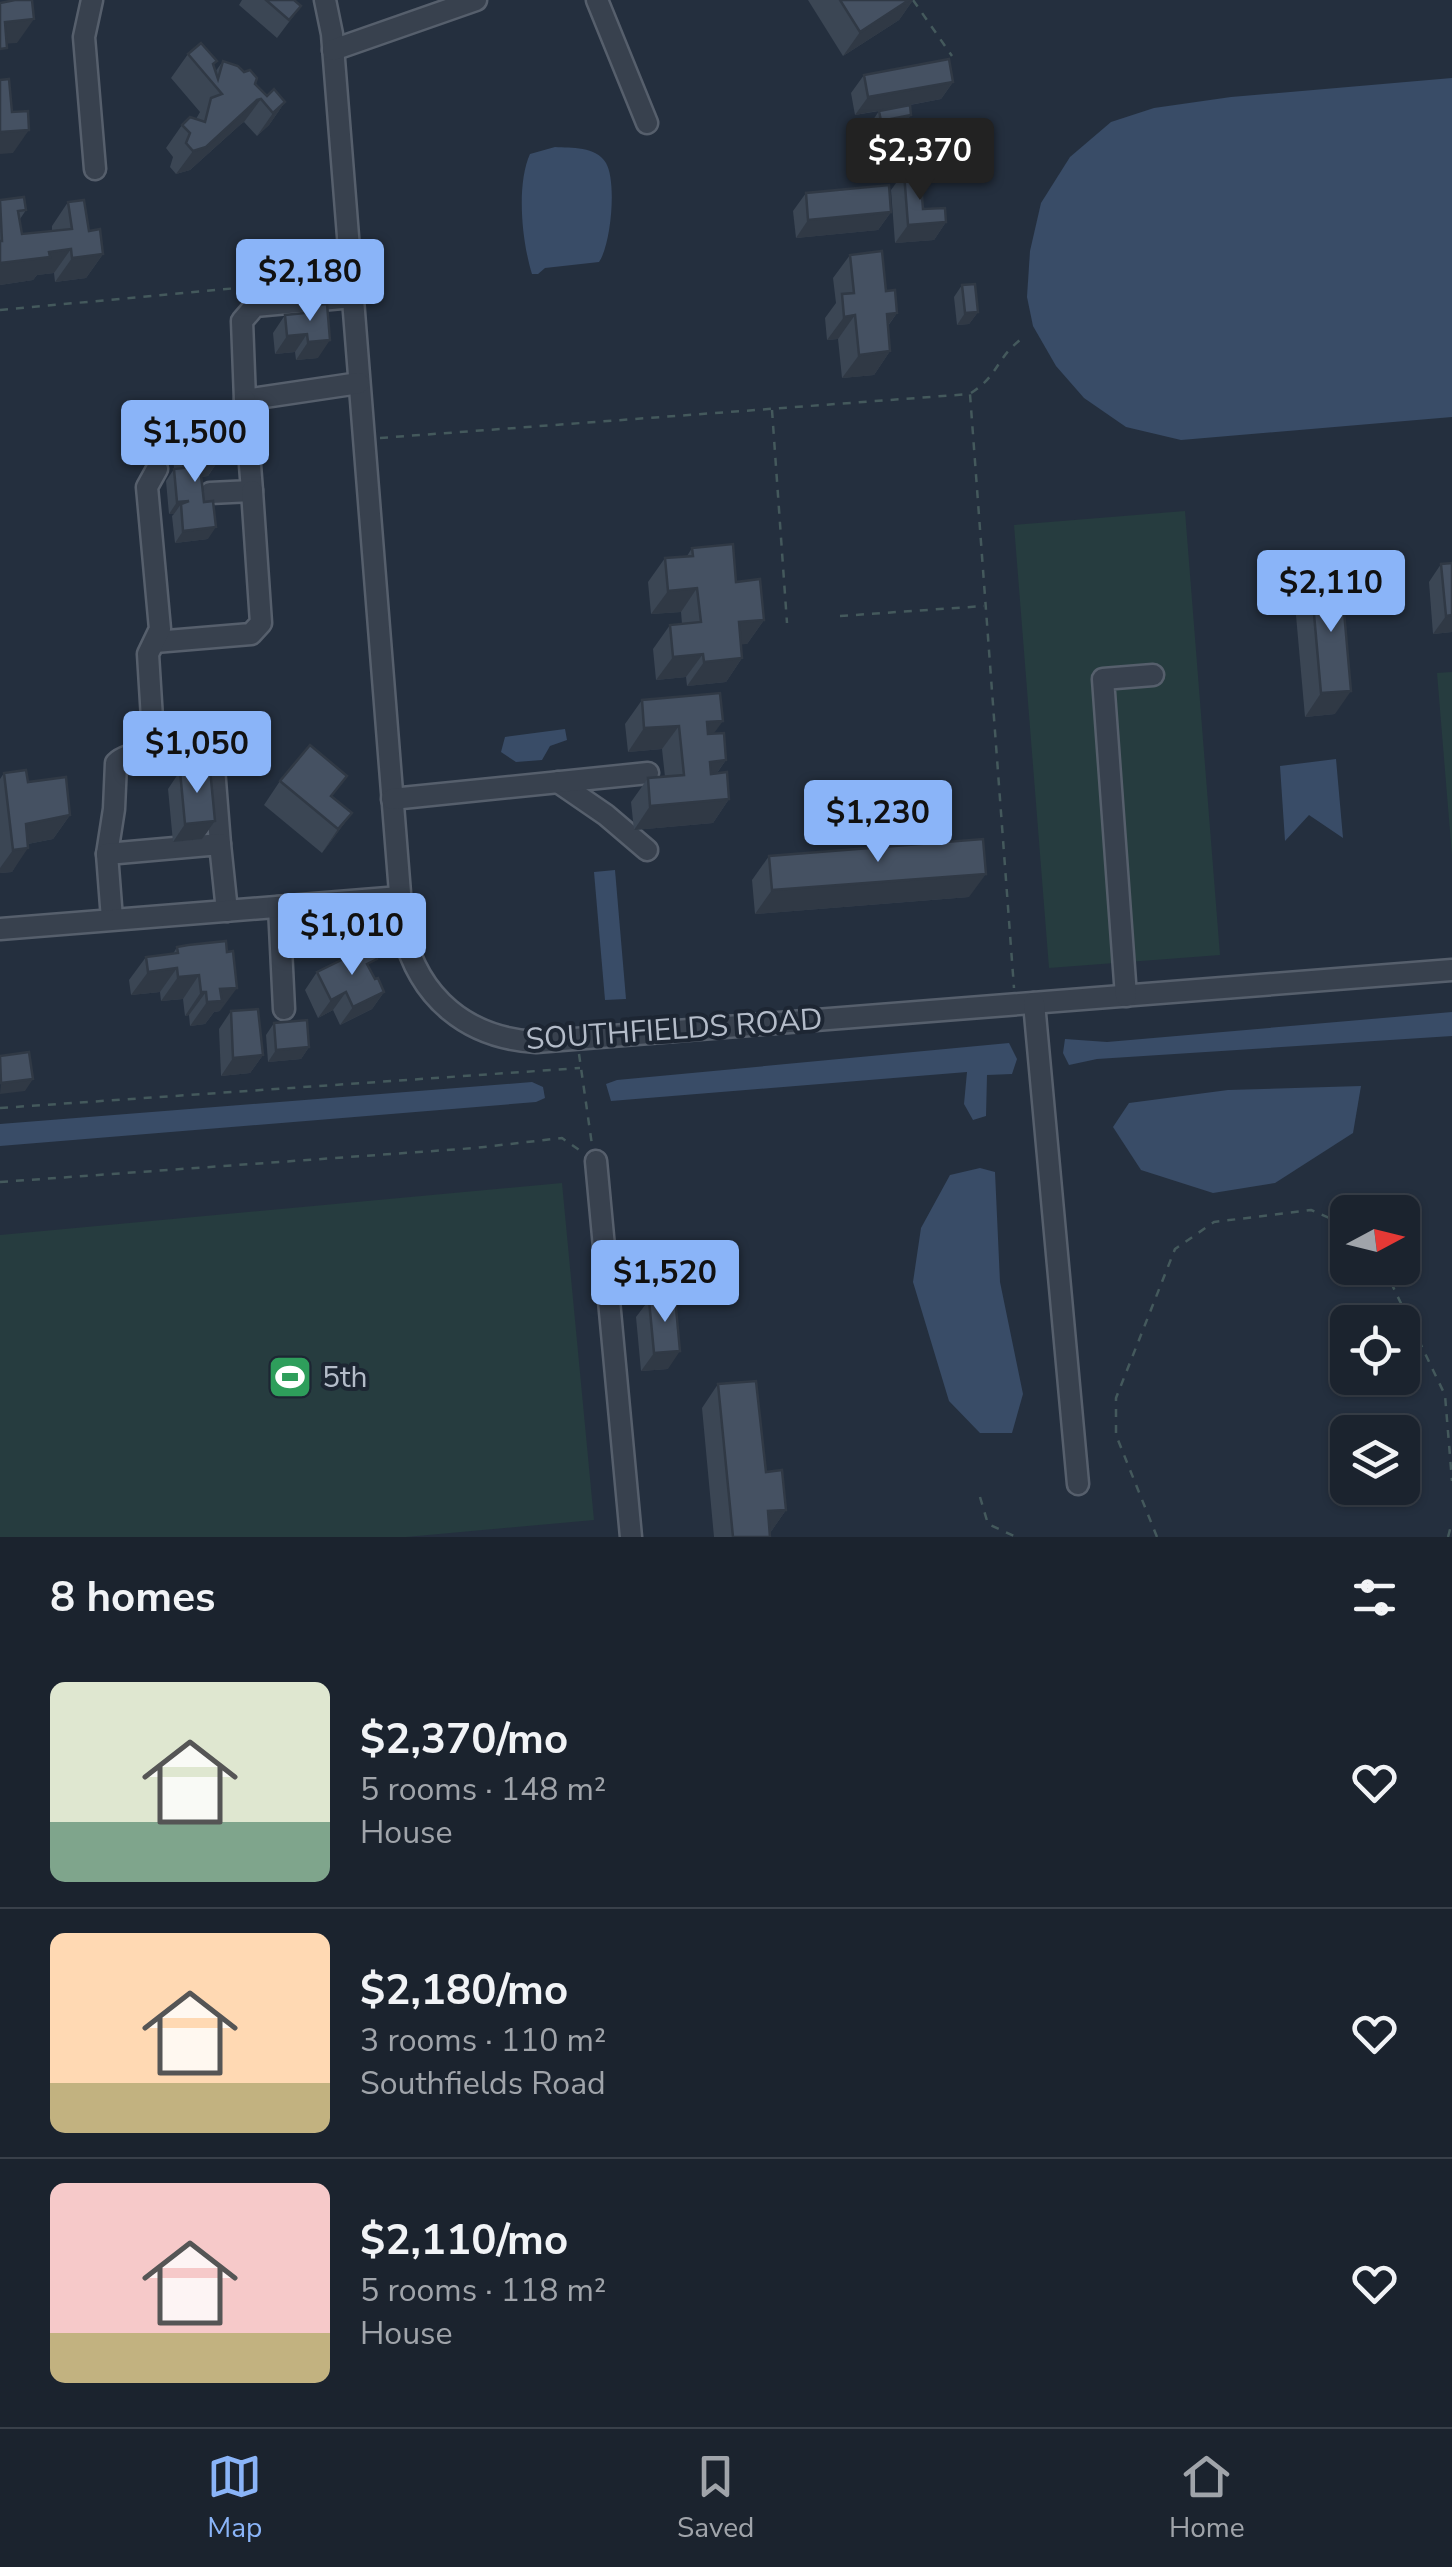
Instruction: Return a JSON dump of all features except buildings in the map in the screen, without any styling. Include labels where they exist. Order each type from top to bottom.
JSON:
[{"type":"street","points":[[92,0],[84,37],[95,169]]},
{"type":"street","name":"SOUTHFIELDS ROAD","points":[[325,0],[333,50],[403,931],[416,971],[441,1004],[485,1032],[516,1040],[579,1039],[1452,970]]},
{"type":"street","points":[[333,50],[476,0]]},
{"type":"street","points":[[597,0],[647,123]]},
{"type":"street","points":[[155,642],[252,634],[261,623],[242,321],[256,306],[352,287]]},
{"type":"street","points":[[245,400],[360,384]]},
{"type":"street","points":[[154,750],[148,654],[160,629],[148,488],[157,469]]},
{"type":"street","points":[[210,493],[252,491]]},
{"type":"street","points":[[1126,996],[1102,678],[1153,675]]},
{"type":"street","points":[[112,920],[107,854],[116,763],[124,755],[154,750],[196,747],[210,755],[227,910]]},
{"type":"street","points":[[392,799],[648,773]]},
{"type":"street","points":[[606,815],[619,776]]},
{"type":"street","points":[[558,782],[648,850]]},
{"type":"street","points":[[107,854],[220,844]]},
{"type":"street","points":[[0,929],[400,897]]},
{"type":"street","points":[[279,907],[284,1009]]},
{"type":"street","points":[[1025,1004],[1040,1090],[1078,1484]]},
{"type":"street","points":[[596,1161],[631,1537]]},
{"type":"path","points":[[913,0],[952,56]]},
{"type":"path","points":[[0,310],[352,287]]},
{"type":"path","points":[[364,440],[970,394],[992,380],[1001,355],[1020,340]]},
{"type":"path","points":[[970,394],[986,606],[1025,1004]]},
{"type":"path","points":[[772,408],[787,623]]},
{"type":"path","points":[[840,616],[986,606]]},
{"type":"path","points":[[579,1039],[580,1068],[596,1161]]},
{"type":"path","points":[[0,1108],[580,1068]]},
{"type":"path","points":[[0,1182],[475,1148],[562,1138],[596,1161]]},
{"type":"path","points":[[1157,1537],[1116,1435],[1116,1398],[1176,1249],[1214,1222],[1311,1210],[1330,1218]]},
{"type":"path","points":[[1392,1285],[1445,1395],[1452,1481]]},
{"type":"path","points":[[980,1497],[988,1524],[1016,1537]]},
{"type":"path","points":[[1448,1537],[1452,1522]]},
{"type":"green space","points":[[1185,511],[1220,955],[1049,968],[1014,525]]},
{"type":"green space","points":[[1452,672],[1452,856],[1437,673]]},
{"type":"green space","name":"5th","points":[[562,1183],[594,1520],[406,1537],[0,1537],[0,1235]]},
{"type":"water","points":[[1452,78],[1452,417],[1181,440],[1126,427],[1084,398],[1056,366],[1033,326],[1027,297],[1030,251],[1041,203],[1070,157],[1111,122],[1154,108],[1231,97]]},
{"type":"water","points":[[555,147],[590,151],[606,163],[612,198],[609,228],[599,262],[545,268],[532,274],[523,230],[523,181],[530,154]]},
{"type":"water","points":[[565,729],[567,740],[550,746],[542,760],[516,762],[501,752],[505,737]]},
{"type":"water","points":[[1336,759],[1343,838],[1309,815],[1285,841],[1280,766]]},
{"type":"water","points":[[615,870],[626,999],[605,1000],[594,872]]},
{"type":"water","points":[[1452,1012],[1452,1036],[1097,1059],[1069,1065],[1063,1053],[1065,1039],[1107,1042]]},
{"type":"water","points":[[1009,1043],[1017,1059],[1012,1074],[987,1075],[986,1116],[973,1120],[964,1104],[967,1072],[611,1101],[606,1084],[617,1080]]},
{"type":"water","points":[[532,1082],[543,1087],[545,1098],[536,1102],[0,1146],[0,1124]]},
{"type":"water","points":[[1361,1086],[1353,1133],[1275,1183],[1213,1193],[1141,1170],[1113,1127],[1129,1103],[1228,1090]]},
{"type":"water","points":[[980,1168],[995,1172],[1000,1282],[1023,1394],[1012,1433],[980,1433],[949,1401],[913,1282],[921,1228],[950,1175]]},
{"type":"place","name":"5th","points":[[290,1377]]}]
